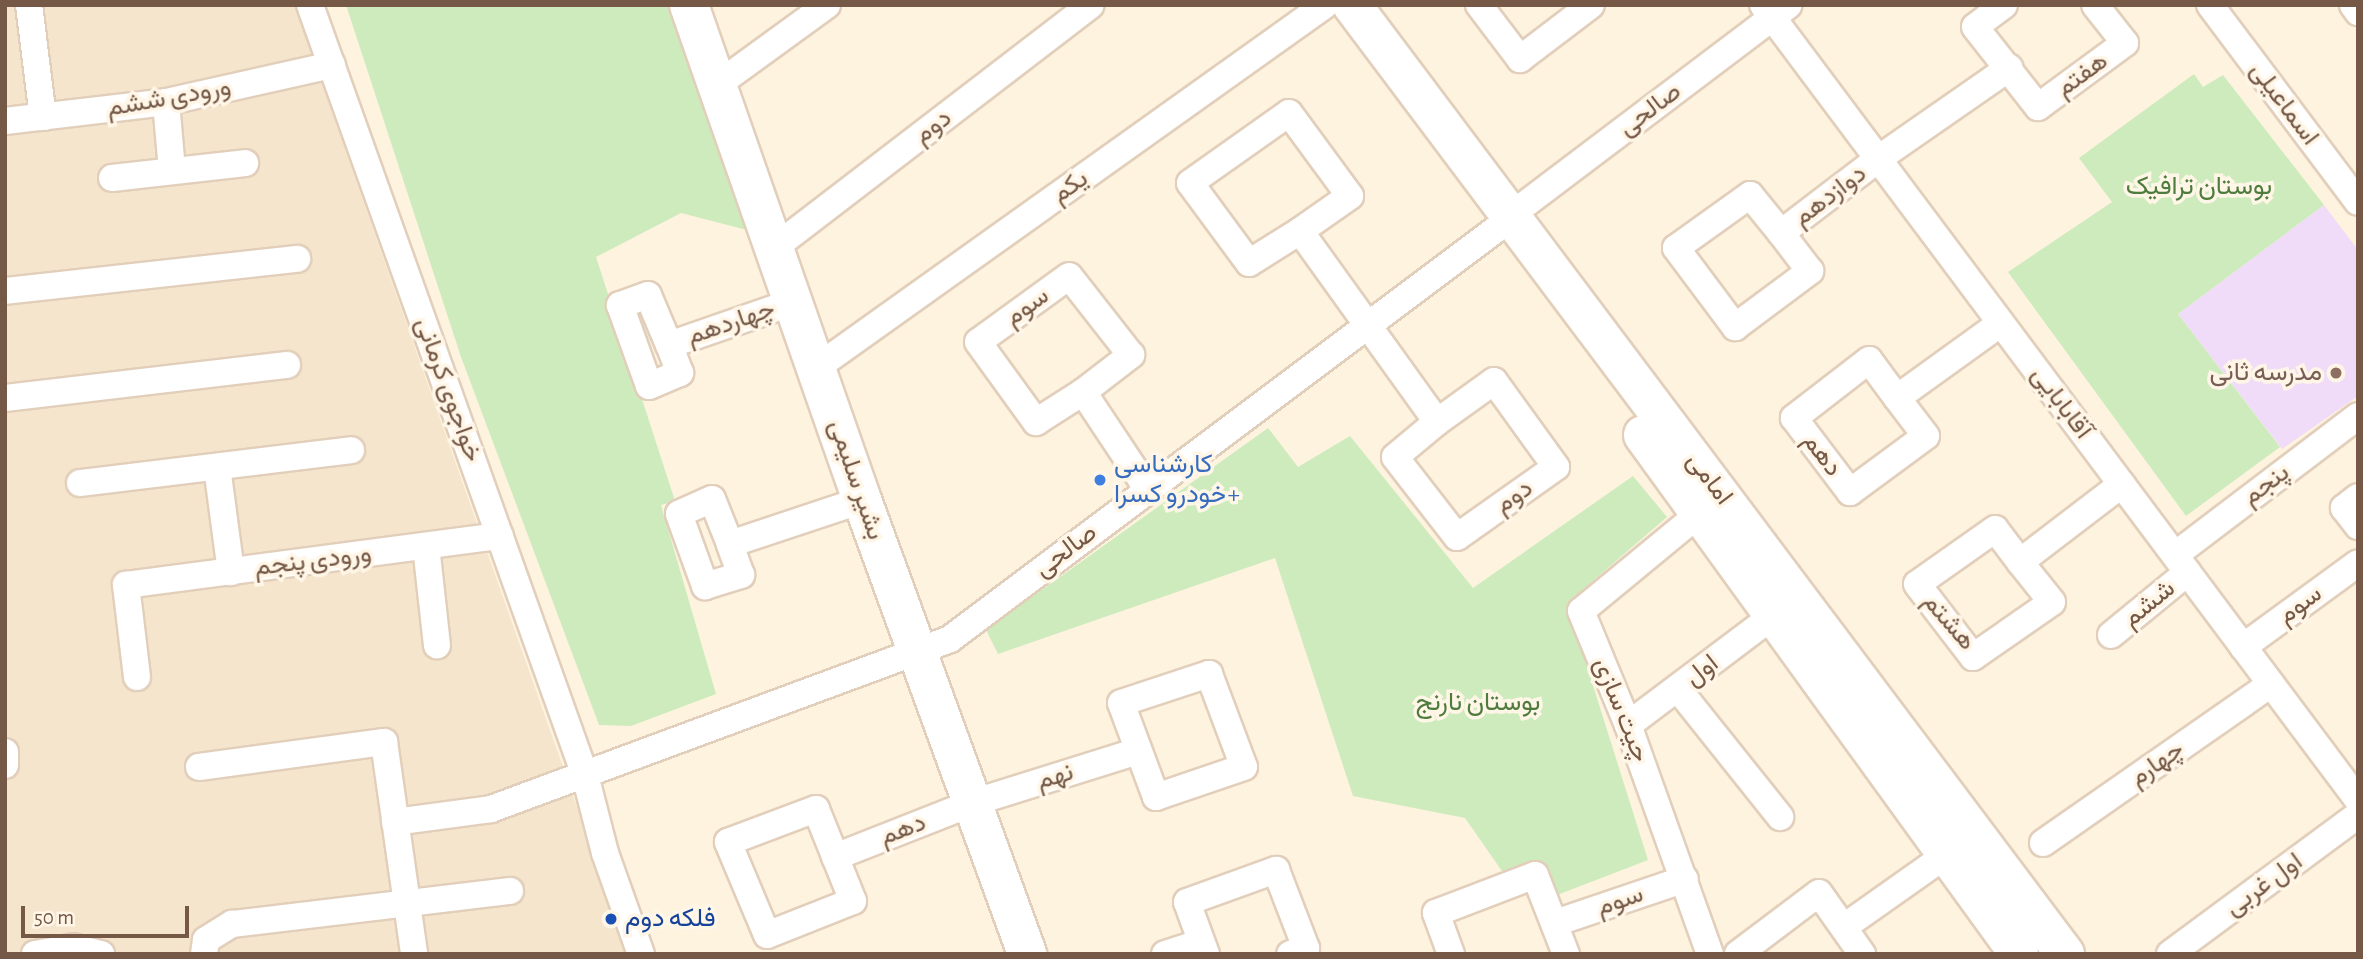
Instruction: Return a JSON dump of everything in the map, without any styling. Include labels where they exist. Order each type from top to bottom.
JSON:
[{"type":"main road","name":"بشیر سلیمی","points":[[689,5],[862,499],[1027,954]]},
{"type":"main road","name":"امامی","points":[[1331,5],[1503,223],[2065,954]]},
{"type":"main road","name":"امامی","points":[[1352,5],[1700,513],[2019,954]]},
{"type":"street","points":[[29,5],[43,117]]},
{"type":"street","name":"خواجوی کرمانی","points":[[310,5],[585,775],[606,853],[641,954]]},
{"type":"street","points":[[717,85],[827,5]]},
{"type":"street","name":"دوم","points":[[774,248],[1091,5]]},
{"type":"street","name":"یکم","points":[[816,368],[1325,5]]},
{"type":"street","points":[[1479,5],[1520,59],[1591,5]]},
{"type":"street","name":"هفتم","points":[[2004,5],[1975,27],[2038,107],[2125,43],[2095,5]]},
{"type":"street","name":"اسماعیلی","points":[[2210,5],[2358,202]]},
{"type":"street","points":[[2353,5],[2358,12]]},
{"type":"street","name":"صالحی","points":[[395,822],[491,809],[950,639],[1503,223],[1775,9]]},
{"type":"street","name":"آقابابایی","points":[[1775,9],[1878,159],[2358,800]]},
{"type":"street","name":"ورودی ششم","points":[[5,121],[166,102],[332,65]]},
{"type":"street","points":[[1878,159],[2009,68]]},
{"type":"street","points":[[166,102],[172,172]]},
{"type":"street","points":[[1289,113],[1350,196],[1300,231],[1249,263],[1191,183],[1289,113]]},
{"type":"street","name":"دوازدهم","points":[[1781,233],[1878,159]]},
{"type":"street","points":[[112,178],[245,163]]},
{"type":"street","name":"دوازدهم","points":[[1750,195],[1781,233],[1810,271],[1735,327],[1676,248],[1750,195]]},
{"type":"street","points":[[1300,231],[1366,327],[1437,422]]},
{"type":"street","points":[[5,291],[297,259]]},
{"type":"street","name":"سوم","points":[[1069,276],[1131,355],[1083,393],[1036,422],[978,342],[1069,276]]},
{"type":"street","name":"چهاردهم","points":[[669,345],[793,302]]},
{"type":"street","points":[[1897,398],[2001,323]]},
{"type":"street","name":"دهم","points":[[1869,360],[1897,398],[1926,436],[1850,492],[1794,418],[1869,360]]},
{"type":"street","points":[[5,398],[287,365]]},
{"type":"street","name":"دوم","points":[[1494,381],[1556,467],[1457,537],[1395,457],[1437,422],[1494,381]]},
{"type":"street","points":[[1083,393],[1149,490]]},
{"type":"street","name":"پنجم","points":[[2181,564],[2358,416]]},
{"type":"street","points":[[80,484],[351,450]]},
{"type":"street","points":[[217,467],[231,572]]},
{"type":"street","points":[[2020,562],[2122,484]]},
{"type":"street","points":[[2358,497],[2344,508],[2358,526]]},
{"type":"street","points":[[730,544],[862,499]]},
{"type":"street","name":"چیت سازی","points":[[1700,513],[1581,611],[1628,725],[1710,954]]},
{"type":"street","name":"هشتم","points":[[1995,529],[2020,562],[2052,602],[1973,657],[1917,584],[1995,529]]},
{"type":"street","name":"ورودی پنجم","points":[[137,677],[126,585],[500,537]]},
{"type":"street","points":[[426,546],[437,645]]},
{"type":"street","name":"سوم","points":[[2243,647],[2358,562]]},
{"type":"street","name":"ششم","points":[[2111,635],[2181,564]]},
{"type":"street","name":"اول","points":[[1628,725],[1774,615]]},
{"type":"street","points":[[1209,674],[1244,767],[1156,797],[1138,751],[1121,703],[1209,674]]},
{"type":"street","name":"چهارم","points":[[2043,843],[2271,684]]},
{"type":"street","points":[[1678,689],[1780,817]]},
{"type":"street","points":[[199,767],[384,742],[414,954]]},
{"type":"street","name":"نهم","points":[[972,803],[1138,751]]},
{"type":"street","points":[[5,752],[5,765]]},
{"type":"street","name":"خواجوی کرمانی","points":[[585,775],[618,847],[656,954]]},
{"type":"street","name":"دهم","points":[[835,856],[972,803]]},
{"type":"street","points":[[816,809],[835,856],[853,901],[767,935],[728,842],[816,809]]},
{"type":"street","name":"اول غربی","points":[[2170,954],[2358,815]]},
{"type":"street","points":[[1844,927],[1946,855]]},
{"type":"street","points":[[1165,954],[1203,948],[1187,902],[1276,870],[1306,948],[1290,954]]},
{"type":"street","points":[[1451,954],[1436,913],[1535,875],[1566,954]]},
{"type":"street","name":"سوم","points":[[1555,923],[1685,879]]},
{"type":"street","points":[[204,954],[206,940],[232,924],[510,891]]},
{"type":"street","points":[[1738,954],[1819,893],[1862,954]]},
{"type":"street","points":[[35,954],[73,947],[101,954]]},
{"type":"shaded area","points":[[5,5],[294,5],[629,954],[5,954]]},
{"type":"shaded area","points":[[2324,205],[2358,250],[2358,396],[2282,449],[2178,314]]},
{"type":"green space","points":[[346,5],[667,5],[747,230],[681,213],[596,257],[675,501],[661,505],[716,694],[631,726],[599,725],[461,357]]},
{"type":"green space","name":"بوستان ترافیک","points":[[2194,74],[2203,87],[2223,75],[2324,205],[2178,314],[2280,447],[2186,516],[2008,272],[2112,202],[2079,158]]},
{"type":"green space","name":"بوستان نارنج","points":[[1268,428],[1298,467],[1350,436],[1473,588],[1633,476],[1667,517],[1567,603],[1648,860],[1552,897],[1504,874],[1465,818],[1353,796],[1275,558],[998,654],[986,630]]},
{"type":"place","name":"مدرسه ثانی","points":[[2336,373]]},
{"type":"place","name":"کارشناسی خودرو کسرا+","points":[[1100,480]]},
{"type":"place","name":"فلکه دوم","points":[[611,919]]}]
